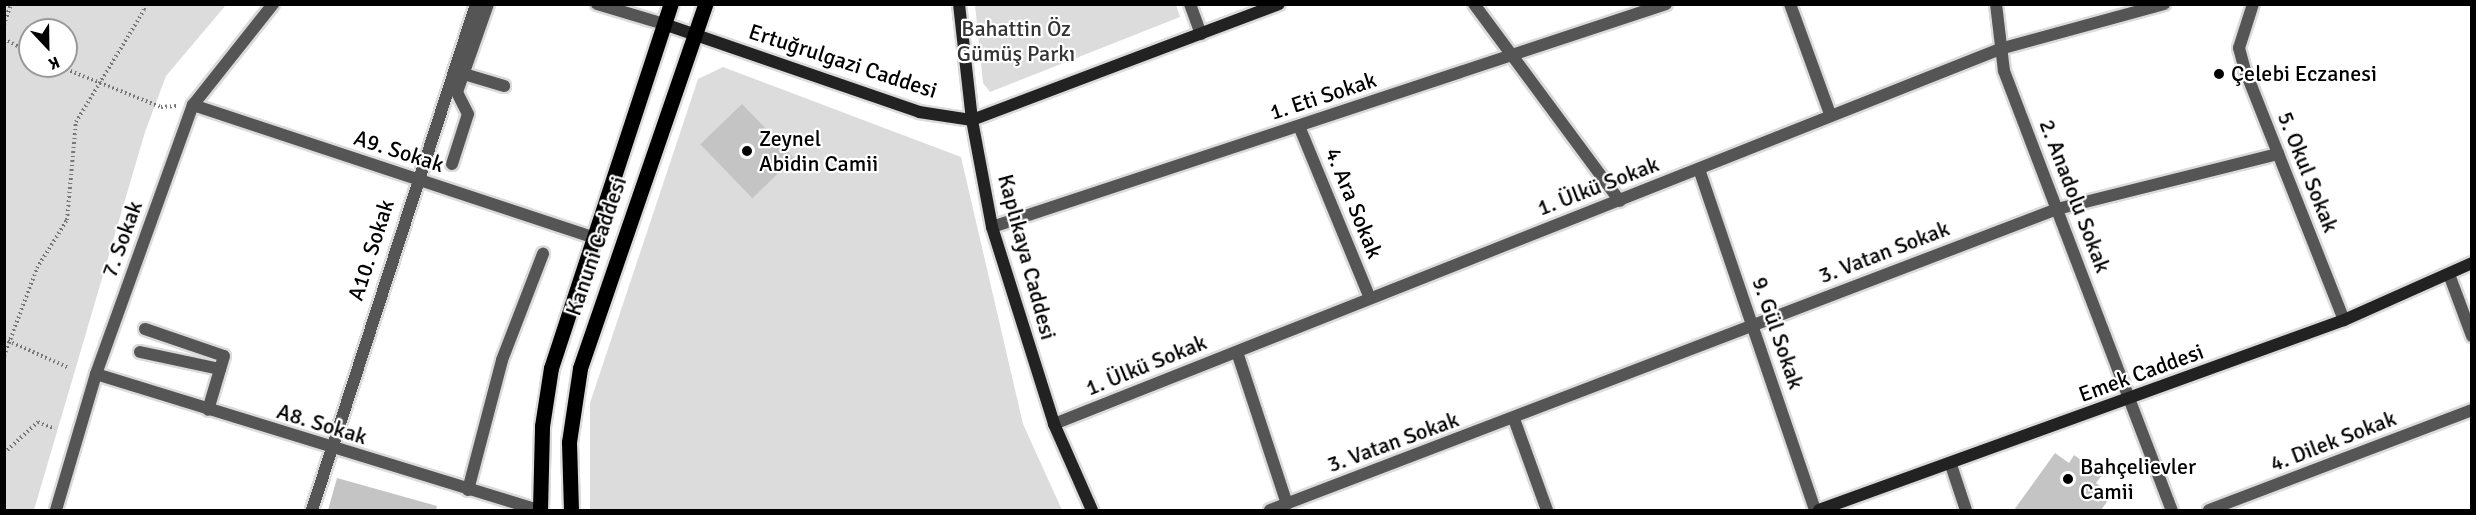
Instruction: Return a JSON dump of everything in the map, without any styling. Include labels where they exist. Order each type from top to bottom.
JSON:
[{"type":"main road","name":"Kanuni Caddesi","points":[[539,510],[542,426],[551,368],[670,4]]},
{"type":"main road","name":"Kanuni Caddesi","points":[[571,510],[569,442],[580,369],[705,4]]},
{"type":"main road","name":"Kaplıkaya Caddesi","points":[[958,4],[972,120],[992,227],[1054,424],[1092,510]]},
{"type":"main road","name":"Ertuğrulgazi Caddesi","points":[[664,24],[919,112],[972,120],[1280,4]]},
{"type":"main road","name":"Emek Caddesi","points":[[1820,510],[1951,465],[2344,320],[2450,276],[2472,263]]},
{"type":"street","name":"7. Sokak","points":[[56,510],[96,374],[193,105],[273,4]]},
{"type":"street","name":"A10. Sokak","points":[[312,510],[415,179],[476,4]]},
{"type":"street","points":[[452,164],[468,114],[457,92],[488,4]]},
{"type":"street","points":[[597,4],[664,24]]},
{"type":"street","points":[[1190,4],[1201,34]]},
{"type":"street","points":[[1474,4],[1620,201]]},
{"type":"street","name":"1. Eti Sokak","points":[[992,227],[1666,4]]},
{"type":"street","points":[[1790,4],[1830,114]]},
{"type":"street","name":"2. Anadolu Sokak","points":[[1996,4],[2000,49],[2057,209],[2172,510]]},
{"type":"street","name":"1. Ülkü Sokak","points":[[1054,424],[1237,352],[1369,296],[1620,201],[1830,114],[2000,49],[2164,4]]},
{"type":"street","name":"5. Okul Sokak","points":[[2253,4],[2239,48],[2344,320]]},
{"type":"street","points":[[464,74],[504,86]]},
{"type":"street","name":"A9. Sokak","points":[[193,105],[592,237]]},
{"type":"street","name":"4. Ara Sokak","points":[[1299,126],[1369,296]]},
{"type":"street","name":"3. Vatan Sokak","points":[[1270,510],[1514,419],[1753,323],[2057,209],[2278,154]]},
{"type":"street","name":"9. Gül Sokak","points":[[1698,169],[1753,323],[1815,510]]},
{"type":"street","points":[[468,490],[502,360],[543,254]]},
{"type":"street","points":[[2450,276],[2472,336]]},
{"type":"street","points":[[145,329],[224,356],[208,410]]},
{"type":"street","points":[[140,352],[220,369]]},
{"type":"street","points":[[1237,352],[1287,504]]},
{"type":"street","name":"A8. Sokak","points":[[96,374],[330,448],[539,510]]},
{"type":"street","name":"4. Dilek Sokak","points":[[2209,510],[2472,410]]},
{"type":"street","points":[[1514,419],[1547,510]]},
{"type":"street","points":[[1951,465],[1966,510]]},
{"type":"path","points":[[4,25],[11,4]]},
{"type":"path","points":[[4,356],[37,268],[67,220],[76,122],[143,4]]},
{"type":"path","points":[[4,39],[18,46]]},
{"type":"path","points":[[78,76],[96,85],[161,107],[193,105]]},
{"type":"path","points":[[4,339],[67,367]]},
{"type":"path","points":[[4,453],[38,422],[55,429]]},
{"type":"green space","points":[[4,5],[226,5],[166,76],[145,132],[34,510],[5,510]]},
{"type":"green space","name":"Bahattin Öz Gümüş Parkı","points":[[975,5],[1176,5],[1180,17],[990,92],[983,83]]},
{"type":"green space","points":[[723,67],[961,157],[1023,424],[1062,510],[590,510],[590,403],[698,79]]},
{"type":"building","name":"Zeynel Abidin Camii","points":[[742,104],[794,158],[752,198],[700,144]]},
{"type":"building","name":"Bahçelievler Camii","points":[[2055,453],[2069,463],[2074,455],[2102,475],[2096,483],[2112,495],[2101,510],[2014,510]]},
{"type":"building","points":[[337,478],[437,506],[436,510],[328,510]]},
{"type":"place","name":"Çelebi Eczanesi","points":[[2219,74]]},
{"type":"place","name":"Zeynel Abidin Camii","points":[[747,151]]},
{"type":"place","name":"Bahçelievler Camii","points":[[2068,479]]}]
